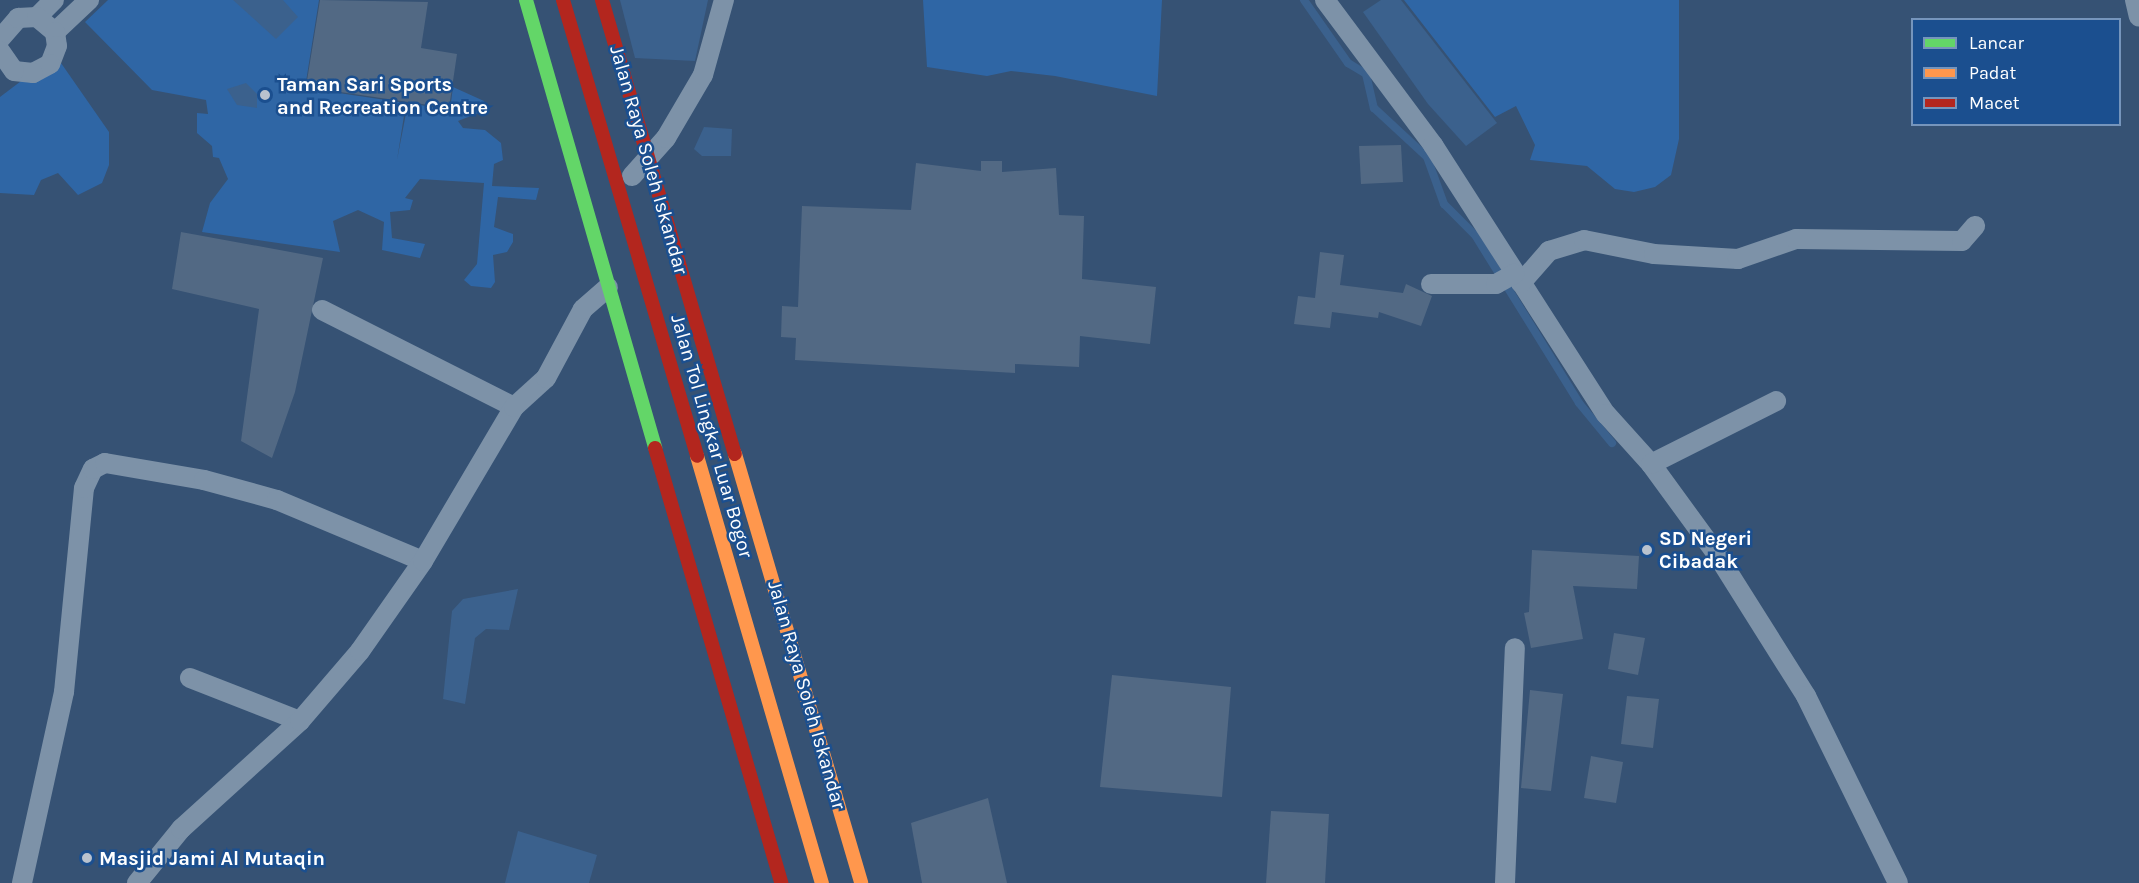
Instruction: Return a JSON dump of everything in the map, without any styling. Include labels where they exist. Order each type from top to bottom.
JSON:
[{"type":"highway","points":[[526,0],[781,883]]},
{"type":"highway","name":"Jalan Tol Lingkar Luar Bogor","points":[[563,0],[822,883]]},
{"type":"highway","name":"Jalan Tol Lingkar Luar Bogor","points":[[602,0],[861,883]]},
{"type":"highway","name":"Jalan Raya Soleh Iskandar","points":[[626,154],[634,182]]},
{"type":"street","points":[[0,39],[18,18],[37,17],[54,0]]},
{"type":"street","points":[[2,63],[23,74],[43,70],[55,56],[55,32],[89,0]]},
{"type":"street","points":[[634,182],[666,138],[703,75],[724,0]]},
{"type":"street","points":[[1325,0],[1433,146],[1510,280],[1606,414],[1651,464],[1716,553],[1806,696],[1898,883]]},
{"type":"street","points":[[2135,0],[2139,17]]},
{"type":"street","points":[[37,17],[55,32]]},
{"type":"street","points":[[1431,284],[1510,280],[1549,251],[1584,240],[1654,254],[1738,259],[1796,239],[1962,241],[1975,226]]},
{"type":"street","points":[[138,883],[181,829],[300,721],[360,651],[423,561],[514,407],[546,378],[583,309],[608,287]]},
{"type":"street","points":[[322,310],[514,407]]},
{"type":"street","points":[[1651,464],[1776,401]]},
{"type":"street","points":[[22,883],[64,692],[84,488],[97,466],[204,480],[277,501],[423,561]]},
{"type":"street","points":[[1505,883],[1515,648]]},
{"type":"street","points":[[190,678],[300,721]]},
{"type":"shaded area","points":[[108,0],[319,0],[305,88],[406,103],[397,160],[408,103],[450,110],[453,87],[484,101],[486,110],[458,121],[463,128],[485,130],[501,143],[503,160],[494,164],[492,186],[539,188],[536,200],[498,197],[494,227],[513,234],[513,242],[507,252],[493,255],[495,282],[491,288],[471,286],[464,280],[477,264],[484,183],[420,179],[405,198],[413,200],[410,210],[390,212],[392,238],[425,244],[420,258],[382,250],[384,222],[358,210],[333,221],[340,252],[202,232],[210,203],[228,179],[219,158],[213,157],[212,146],[197,133],[197,113],[208,114],[206,100],[152,90],[85,22]]},
{"type":"shaded area","points":[[233,0],[283,0],[298,17],[276,39]]},
{"type":"shaded area","points":[[620,0],[708,0],[695,61],[635,58]]},
{"type":"shaded area","points":[[923,0],[1162,0],[1157,96],[1055,76],[1011,71],[987,76],[927,67]]},
{"type":"shaded area","points":[[1381,0],[1401,0],[1497,123],[1466,146],[1428,104],[1363,12]]},
{"type":"shaded area","points":[[1404,0],[1679,0],[1679,139],[1671,175],[1655,187],[1634,192],[1615,189],[1587,166],[1530,160],[1535,145],[1516,106],[1495,117]]},
{"type":"shaded area","points":[[61,63],[109,132],[109,165],[102,183],[78,195],[58,173],[41,180],[34,195],[0,193],[0,97],[37,69]]},
{"type":"shaded area","points":[[246,83],[257,94],[257,108],[237,105],[227,89]]},
{"type":"shaded area","points":[[704,127],[732,129],[731,156],[702,156],[694,149]]},
{"type":"shaded area","points":[[518,589],[509,630],[486,629],[475,638],[465,704],[443,699],[452,611],[463,599]]},
{"type":"shaded area","points":[[518,831],[597,855],[589,883],[505,883]]},
{"type":"building","points":[[320,0],[428,2],[421,48],[457,54],[449,108],[306,87]]},
{"type":"building","points":[[1401,145],[1403,182],[1361,184],[1359,146]]},
{"type":"building","points":[[981,161],[1002,161],[1002,172],[1056,168],[1059,215],[1084,216],[1082,279],[1156,287],[1150,344],[1080,336],[1079,367],[1015,364],[1015,373],[795,360],[796,338],[781,337],[782,306],[798,307],[802,206],[911,210],[916,163],[981,171]]},
{"type":"building","points":[[181,232],[323,258],[295,392],[272,458],[241,441],[259,309],[172,289]]},
{"type":"building","points":[[1320,252],[1344,255],[1340,285],[1403,293],[1406,284],[1432,296],[1421,326],[1379,312],[1378,318],[1332,312],[1330,328],[1294,324],[1298,296],[1315,298]]},
{"type":"building","points":[[1532,550],[1639,556],[1637,589],[1573,586],[1583,639],[1531,648],[1524,613],[1529,612]]},
{"type":"building","points":[[1614,633],[1645,638],[1638,675],[1608,669]]},
{"type":"building","points":[[1112,675],[1231,687],[1222,797],[1100,787]]},
{"type":"building","points":[[1530,690],[1563,694],[1551,791],[1521,788]]},
{"type":"building","points":[[1627,696],[1659,699],[1653,748],[1621,744]]},
{"type":"building","points":[[1591,756],[1623,762],[1616,803],[1584,798]]},
{"type":"building","points":[[988,798],[1007,883],[922,883],[911,823]]},
{"type":"building","points":[[1271,811],[1329,814],[1325,883],[1266,883]]},
{"type":"waterway","points":[[1304,0],[1348,63],[1366,74],[1374,108],[1427,157],[1444,204],[1475,235],[1579,403],[1612,443]]},
{"type":"traffic: fast","points":[[526,0],[655,448]]},
{"type":"traffic: slow","points":[[735,454],[861,883]]},
{"type":"traffic: slow","points":[[697,456],[822,883]]},
{"type":"traffic: jam","points":[[563,0],[697,456]]},
{"type":"traffic: jam","points":[[602,0],[735,454]]},
{"type":"traffic: jam","points":[[655,448],[781,883]]},
{"type":"place","name":"Taman Sari Sports and Recreation Centre","points":[[265,95]]},
{"type":"place","name":"SD Negeri Cibadak","points":[[1647,550]]},
{"type":"place","name":"Masjid Jami Al Mutaqin","points":[[87,858]]}]
